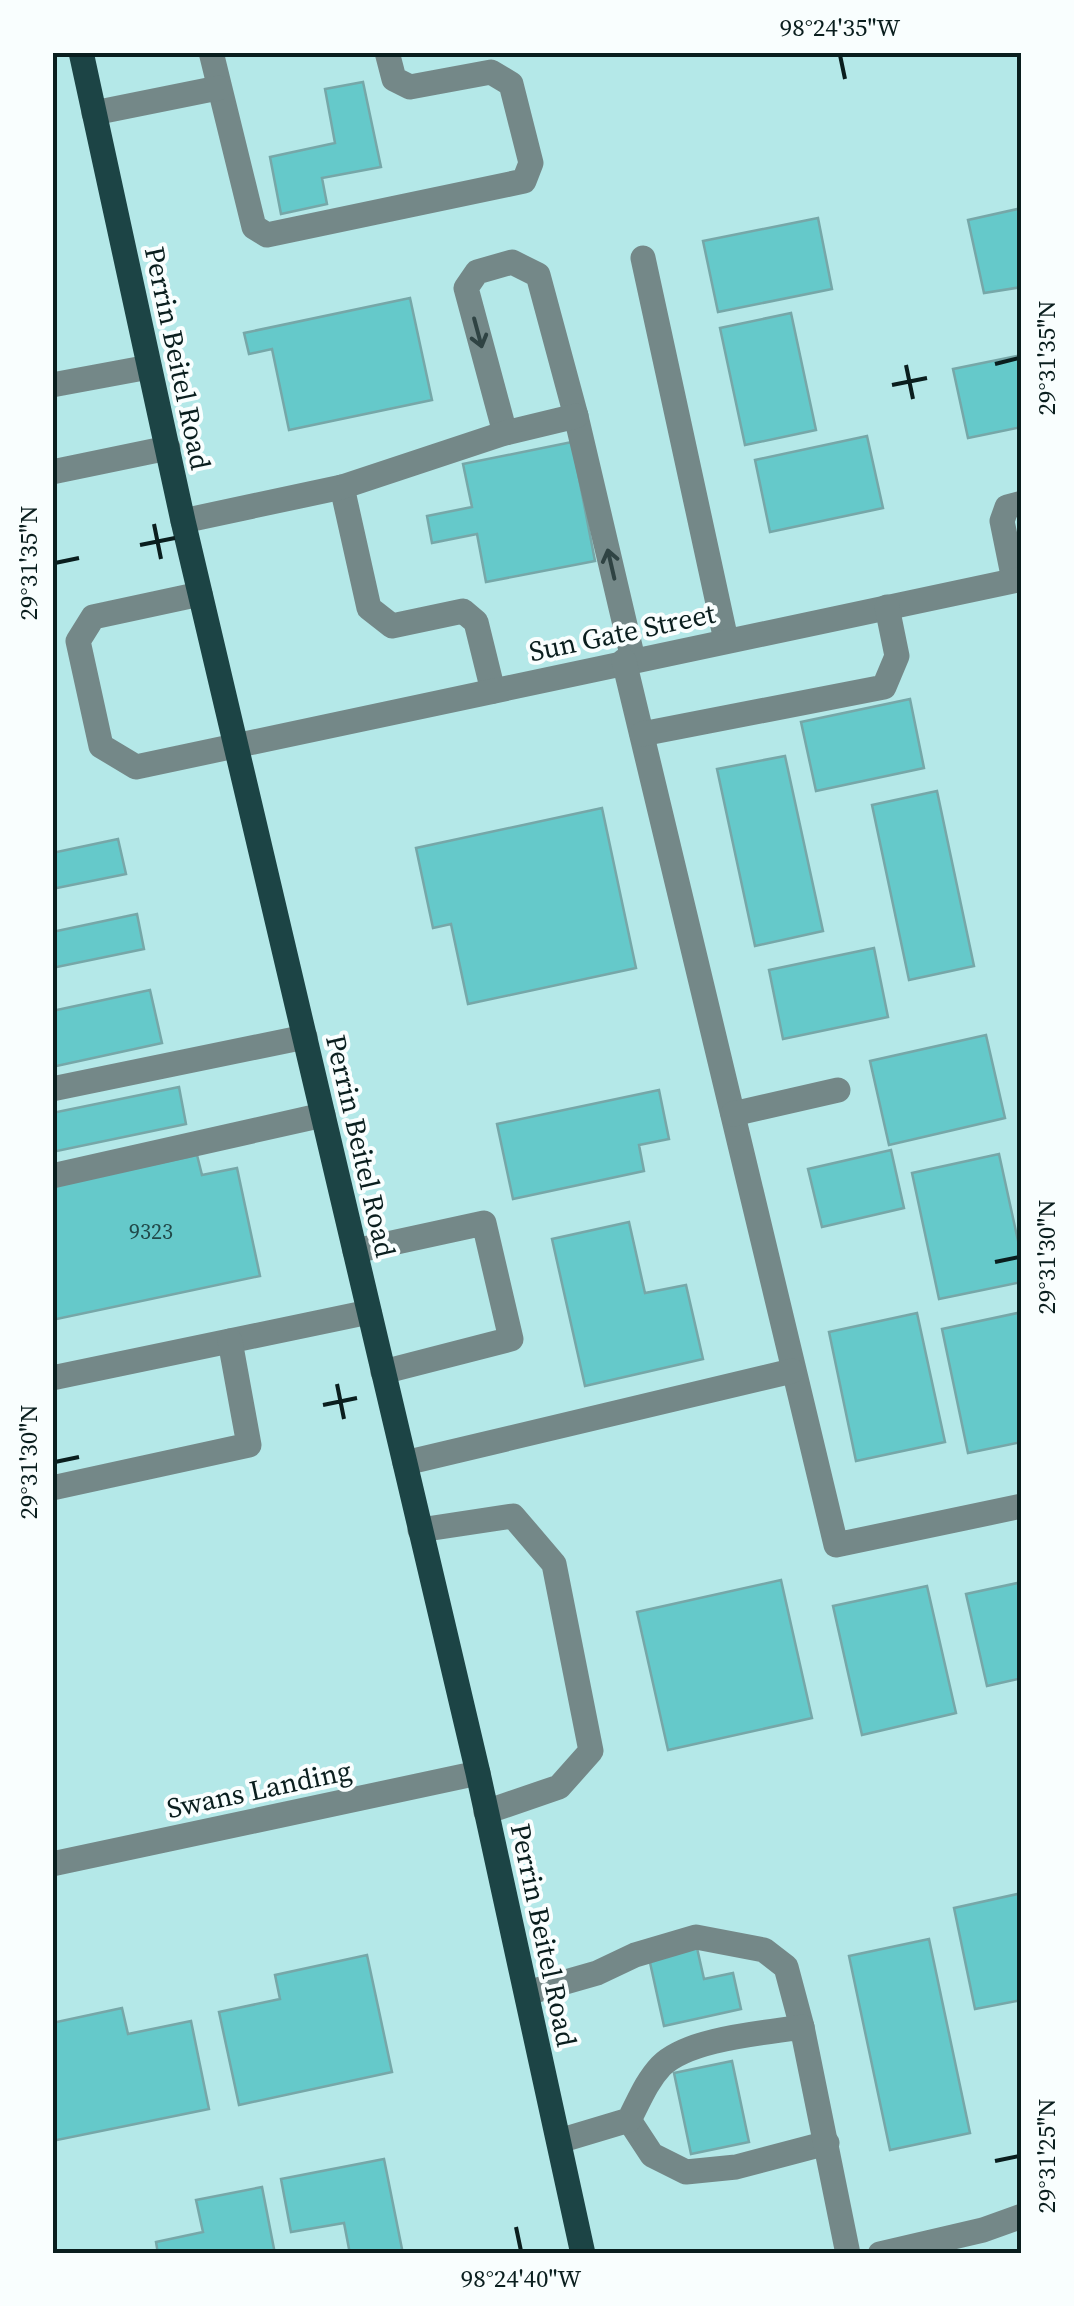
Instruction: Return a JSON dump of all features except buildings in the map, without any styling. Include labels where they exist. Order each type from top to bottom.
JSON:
[{"type":"main road","name":"Perrin Beitel Road","points":[[81,52],[183,520],[478,1773],[583,2254]]},
{"type":"street","points":[[212,52],[254,227],[267,235],[524,181],[531,163],[512,84],[491,72],[410,86],[394,79],[387,52]]},
{"type":"street","points":[[94,113],[218,88]]},
{"type":"street","points":[[644,258],[726,640]]},
{"type":"street","points":[[505,434],[466,288],[477,272],[512,262],[538,275],[576,416],[642,734],[836,1544],[1022,1506]]},
{"type":"street","points":[[52,385],[149,367]]},
{"type":"street","points":[[183,520],[342,488],[505,434],[576,416]]},
{"type":"street","points":[[52,472],[168,448]]},
{"type":"street","points":[[342,488],[369,608],[392,626],[463,611],[476,622],[492,691]]},
{"type":"street","points":[[1018,579],[1002,521],[1007,506],[1022,503]]},
{"type":"street","name":"Sun Gate Street","points":[[200,594],[93,618],[78,641],[101,746],[136,768],[1018,579]]},
{"type":"street","points":[[642,734],[884,687],[897,656],[887,606]]},
{"type":"street","points":[[52,1090],[305,1037]]},
{"type":"street","points":[[733,1114],[838,1090]]},
{"type":"street","points":[[52,1176],[323,1115]]},
{"type":"street","points":[[355,1251],[484,1223],[512,1338],[383,1372]]},
{"type":"street","points":[[52,1378],[369,1312]]},
{"type":"street","points":[[52,1488],[250,1446],[230,1341]]},
{"type":"street","points":[[405,1464],[792,1371]]},
{"type":"street","points":[[420,1530],[513,1516],[554,1564],[591,1751],[558,1787],[486,1812]]},
{"type":"street","name":"Swans Landing","points":[[52,1864],[478,1773]]},
{"type":"street","points":[[526,1993],[597,1973],[634,1955],[696,1937],[764,1950],[786,1967],[827,2142],[848,2254]]},
{"type":"street","points":[[559,2140],[630,2120],[648,2083],[664,2062],[726,2039],[802,2028]]},
{"type":"street","points":[[630,2120],[652,2155],[686,2172],[736,2167],[827,2142]]},
{"type":"street","points":[[880,2254],[914,2250],[1022,2216]]}]
